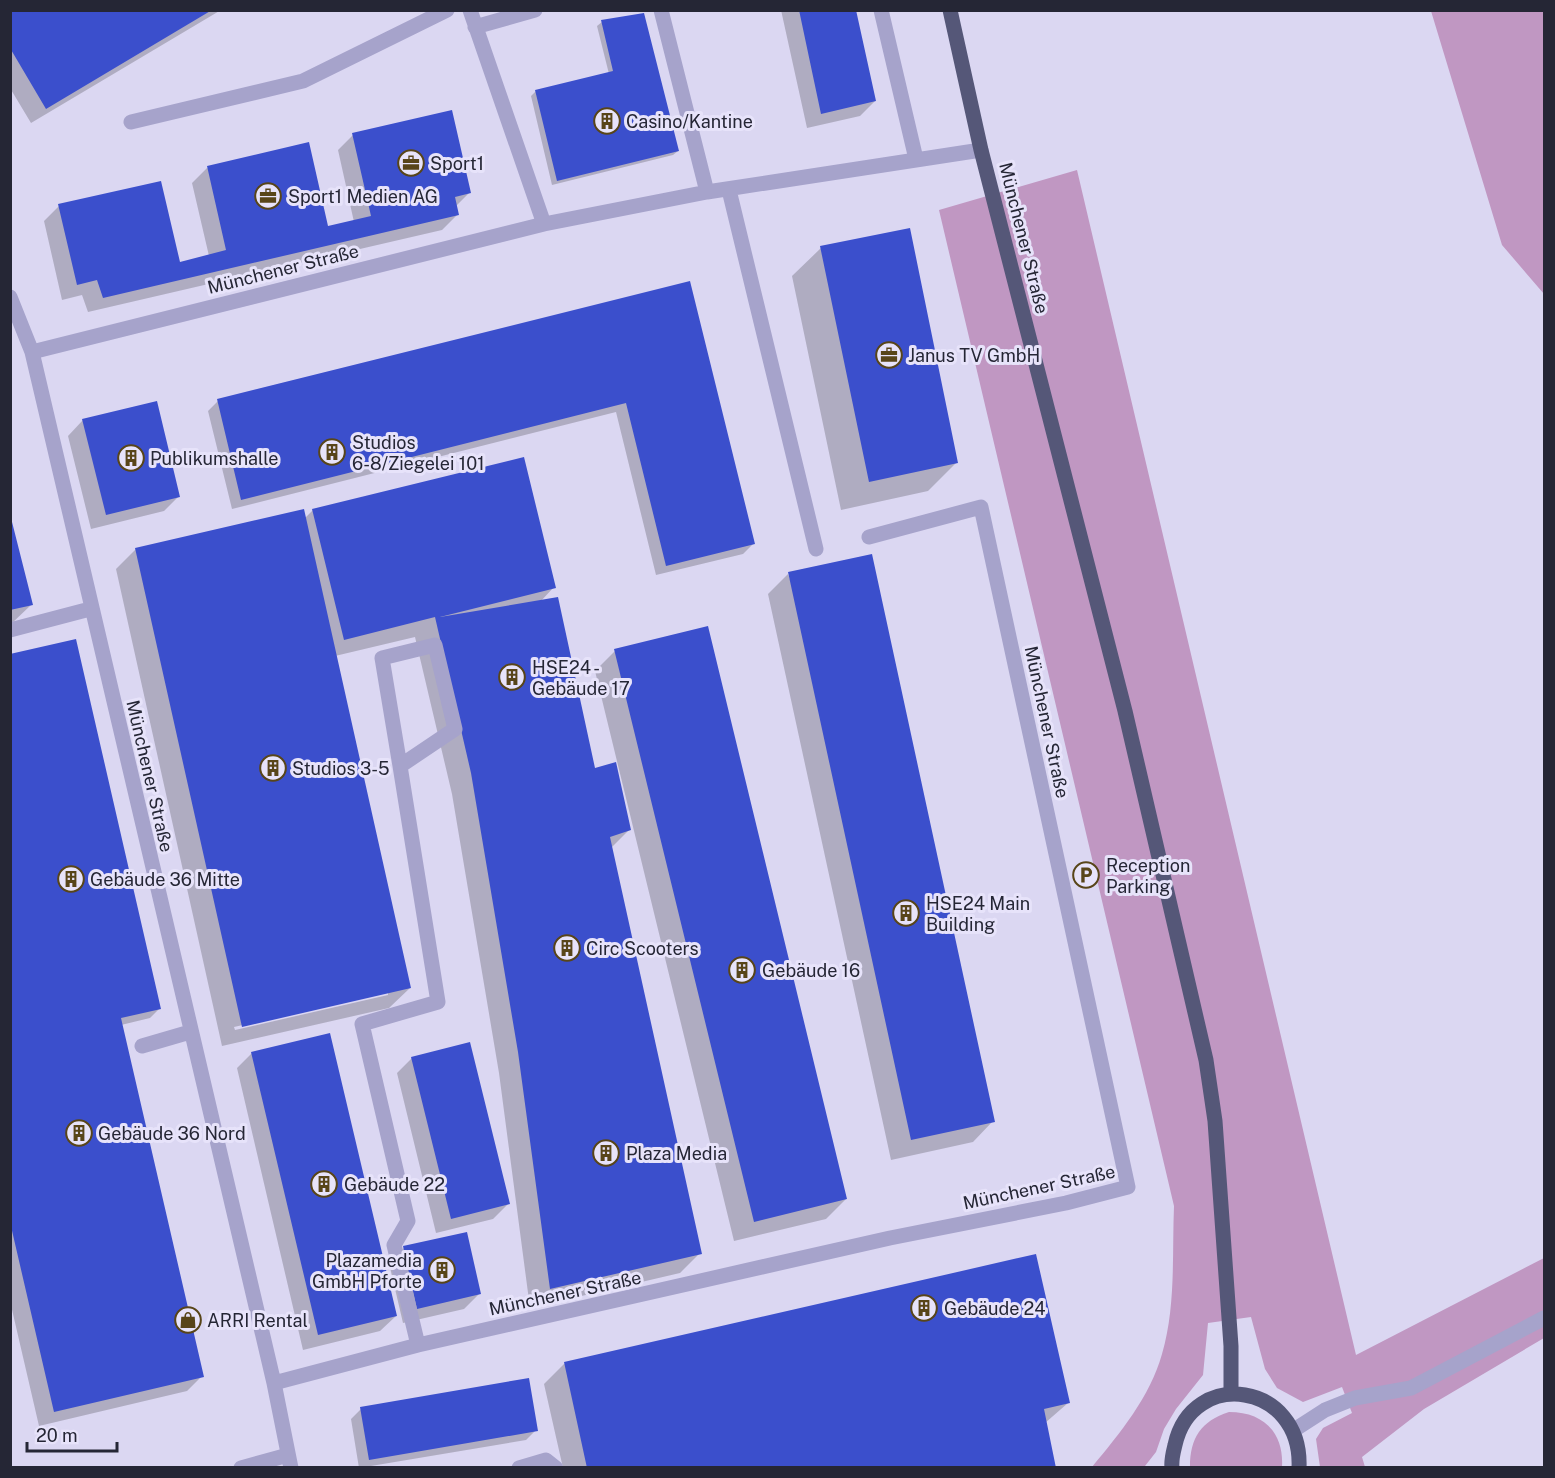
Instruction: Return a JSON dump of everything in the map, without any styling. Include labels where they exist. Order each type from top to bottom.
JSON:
[{"type":"main road","name":"Münchener Straße","points":[[950,10],[981,150],[1125,711],[1206,1060],[1215,1121],[1231,1346],[1231,1394]]},
{"type":"main road","points":[[1173,1467],[1171,1461],[1178,1428],[1203,1402],[1231,1394],[1259,1398],[1281,1411],[1294,1430],[1300,1449],[1299,1467]]},
{"type":"street","points":[[131,122],[303,81],[447,10]]},
{"type":"street","points":[[470,10],[544,224]]},
{"type":"street","points":[[475,27],[535,10]]},
{"type":"street","points":[[661,10],[707,192]]},
{"type":"street","points":[[881,10],[916,159]]},
{"type":"street","name":"Münchener Straße","points":[[32,352],[544,224],[707,192],[981,150]]},
{"type":"street","points":[[729,190],[816,549]]},
{"type":"street","name":"Münchener Straße","points":[[10,297],[32,352],[90,609],[274,1383],[289,1461]]},
{"type":"street","name":"Münchener Straße","points":[[274,1383],[418,1345],[890,1238],[1066,1203],[1128,1187],[981,507],[869,537]]},
{"type":"street","points":[[10,630],[90,609]]},
{"type":"street","points":[[400,766],[455,729],[435,645],[382,658],[438,1002],[362,1024],[408,1221],[394,1245],[418,1345]]},
{"type":"street","points":[[142,1046],[190,1032]]},
{"type":"street","points":[[1294,1430],[1325,1410],[1355,1398],[1411,1388],[1545,1318]]},
{"type":"street","points":[[519,1467],[546,1460],[555,1467]]},
{"type":"street","points":[[241,1467],[289,1461]]},
{"type":"shaded area","points":[[1431,11],[1544,11],[1544,294],[1502,245]]},
{"type":"shaded area","points":[[1077,170],[1356,1355],[1544,1258],[1544,1338],[1424,1409],[1362,1457],[1365,1467],[1320,1467],[1316,1439],[1323,1428],[1352,1413],[1342,1387],[1303,1402],[1277,1388],[1265,1369],[1251,1317],[1208,1323],[1203,1375],[1176,1409],[1164,1429],[1156,1452],[1145,1466],[1092,1467],[1142,1400],[1157,1370],[1170,1318],[1174,1206],[939,210]]},
{"type":"shaded area","points":[[1229,1412],[1252,1416],[1262,1420],[1269,1427],[1279,1444],[1282,1467],[1190,1467],[1192,1447],[1199,1432],[1211,1420]]},
{"type":"building","points":[[10,10],[212,10],[46,109],[10,48]]},
{"type":"building","points":[[799,10],[856,10],[876,101],[821,114]]},
{"type":"building","name":"Casino/Kantine","points":[[644,13],[679,151],[557,181],[535,90],[613,71],[601,20]]},
{"type":"building","points":[[452,110],[471,193],[455,197],[459,215],[103,298],[97,280],[77,285],[58,204],[161,181],[180,262],[226,250],[207,166],[309,142],[328,226],[371,216],[352,133]]},
{"type":"building","points":[[910,228],[958,463],[869,482],[820,246]]},
{"type":"building","name":"Studios 6-8/Ziegelei 101","points":[[690,281],[755,544],[666,566],[626,403],[241,500],[217,399]]},
{"type":"building","name":"Publikumshalle","points":[[157,401],[180,497],[106,515],[82,419]]},
{"type":"building","points":[[524,457],[556,588],[440,617],[558,597],[595,768],[616,762],[631,830],[610,837],[702,1254],[550,1289],[518,1052],[471,773],[435,617],[344,640],[312,509]]},
{"type":"building","name":"Studios 3-5","points":[[304,509],[411,988],[242,1027],[135,548]]},
{"type":"building","points":[[10,514],[33,605],[10,610]]},
{"type":"building","name":"HSE24 Main Building","points":[[872,554],[995,1122],[911,1140],[788,572]]},
{"type":"building","name":"Gebäude 16","points":[[708,626],[847,1199],[754,1222],[614,649]]},
{"type":"building","points":[[76,639],[161,1009],[121,1018],[204,1377],[54,1412],[10,1222],[10,654]]},
{"type":"building","name":"Gebäude 22","points":[[330,1033],[397,1316],[318,1335],[251,1052]]},
{"type":"building","points":[[470,1042],[510,1204],[451,1219],[411,1057]]},
{"type":"building","name":"Plazamedia GmbH Pforte","points":[[467,1232],[481,1294],[417,1309],[403,1246]]},
{"type":"building","name":"Gebäude 24","points":[[1036,1254],[1070,1403],[1044,1409],[1056,1468],[587,1468],[564,1362]]},
{"type":"building","points":[[529,1378],[538,1431],[369,1460],[360,1407]]},
{"type":"place","name":"Casino/Kantine","points":[[607,121]]},
{"type":"place","name":"Sport1","points":[[411,163]]},
{"type":"place","name":"Sport1 Medien AG","points":[[268,196]]},
{"type":"place","name":"Janus TV GmbH","points":[[889,355]]},
{"type":"place","name":"Studios 6-8/Ziegelei 101","points":[[332,452]]},
{"type":"place","name":"Publikumshalle","points":[[131,458]]},
{"type":"place","name":"HSE24 - Gebäude 17","points":[[512,677]]},
{"type":"place","name":"Studios 3-5","points":[[273,768]]},
{"type":"place","name":"Reception Parking","points":[[1086,875]]},
{"type":"place","name":"Gebäude 36 Mitte","points":[[71,879]]},
{"type":"place","name":"HSE24 Main Building","points":[[906,913]]},
{"type":"place","name":"Circ Scooters","points":[[567,948]]},
{"type":"place","name":"Gebäude 16","points":[[742,970]]},
{"type":"place","name":"Gebäude 36 Nord","points":[[79,1133]]},
{"type":"place","name":"Plaza Media","points":[[606,1153]]},
{"type":"place","name":"Gebäude 22","points":[[324,1184]]},
{"type":"place","name":"Plazamedia GmbH Pforte","points":[[442,1270]]},
{"type":"place","name":"Gebäude 24","points":[[924,1308]]},
{"type":"place","name":"ARRI Rental","points":[[188,1320]]}]
